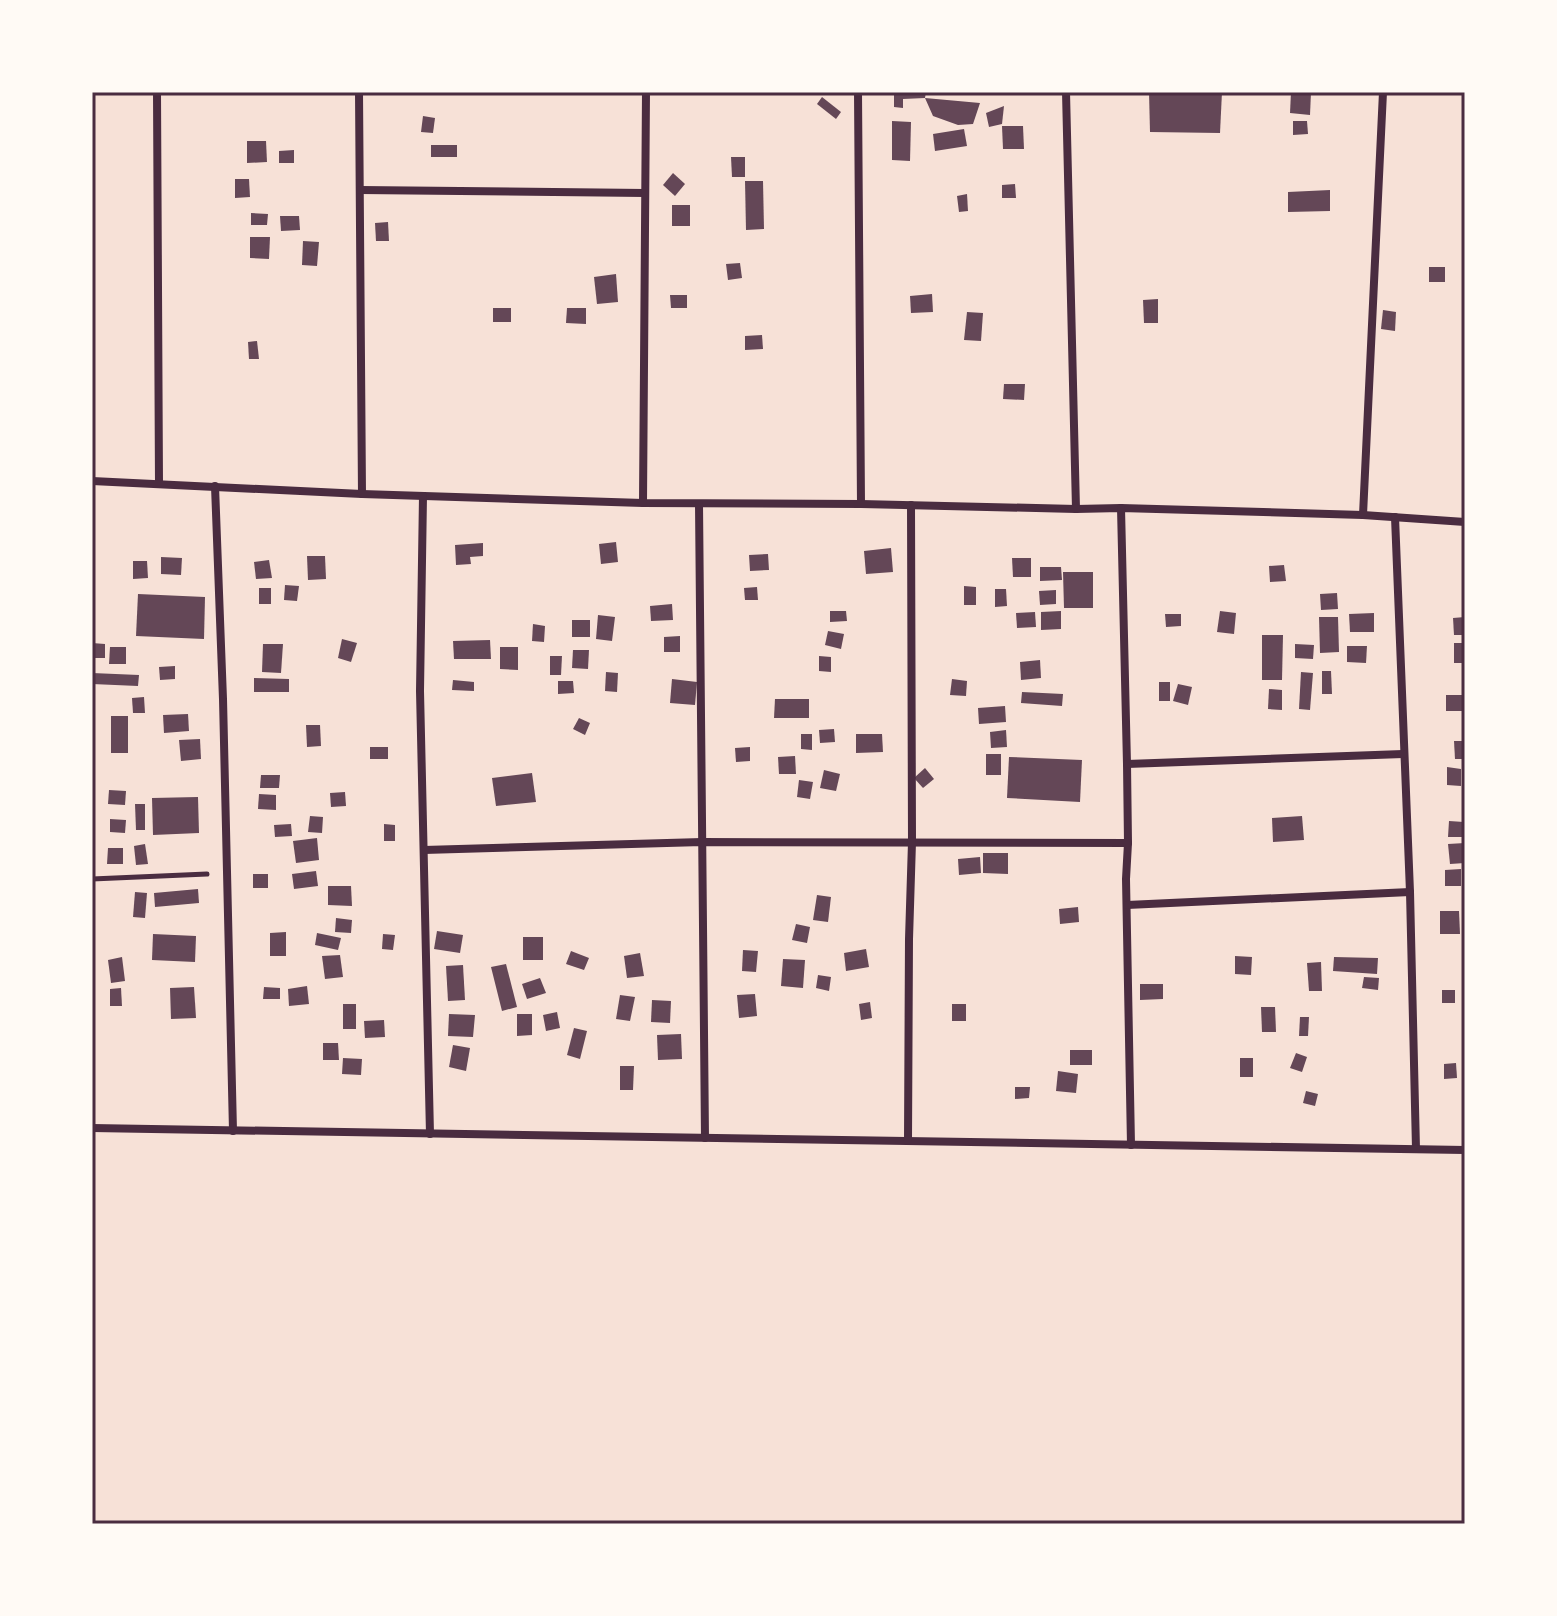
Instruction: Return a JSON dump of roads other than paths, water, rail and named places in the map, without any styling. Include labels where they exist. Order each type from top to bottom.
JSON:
[{"type":"street","points":[[157,92],[159,484]]},
{"type":"street","points":[[359,92],[362,494]]},
{"type":"street","points":[[643,503],[646,92]]},
{"type":"street","points":[[858,92],[861,504]]},
{"type":"street","points":[[1066,92],[1076,509]]},
{"type":"street","points":[[1363,515],[1383,92]]},
{"type":"street","points":[[360,190],[645,193]]},
{"type":"street","points":[[92,481],[643,503],[1121,508],[1363,515],[1465,522]]},
{"type":"street","points":[[215,486],[233,1131]]},
{"type":"street","points":[[423,496],[420,691],[430,1134]]},
{"type":"street","points":[[699,504],[705,1138]]},
{"type":"street","points":[[908,1141],[912,842],[911,505]]},
{"type":"street","points":[[1121,508],[1131,1145]]},
{"type":"street","points":[[1395,517],[1410,892],[1416,1149]]},
{"type":"street","points":[[1127,764],[1403,754]]},
{"type":"street","points":[[424,850],[702,842],[1128,843]]},
{"type":"street","points":[[1127,905],[1410,892]]},
{"type":"street","points":[[92,1128],[1465,1150]]}]
